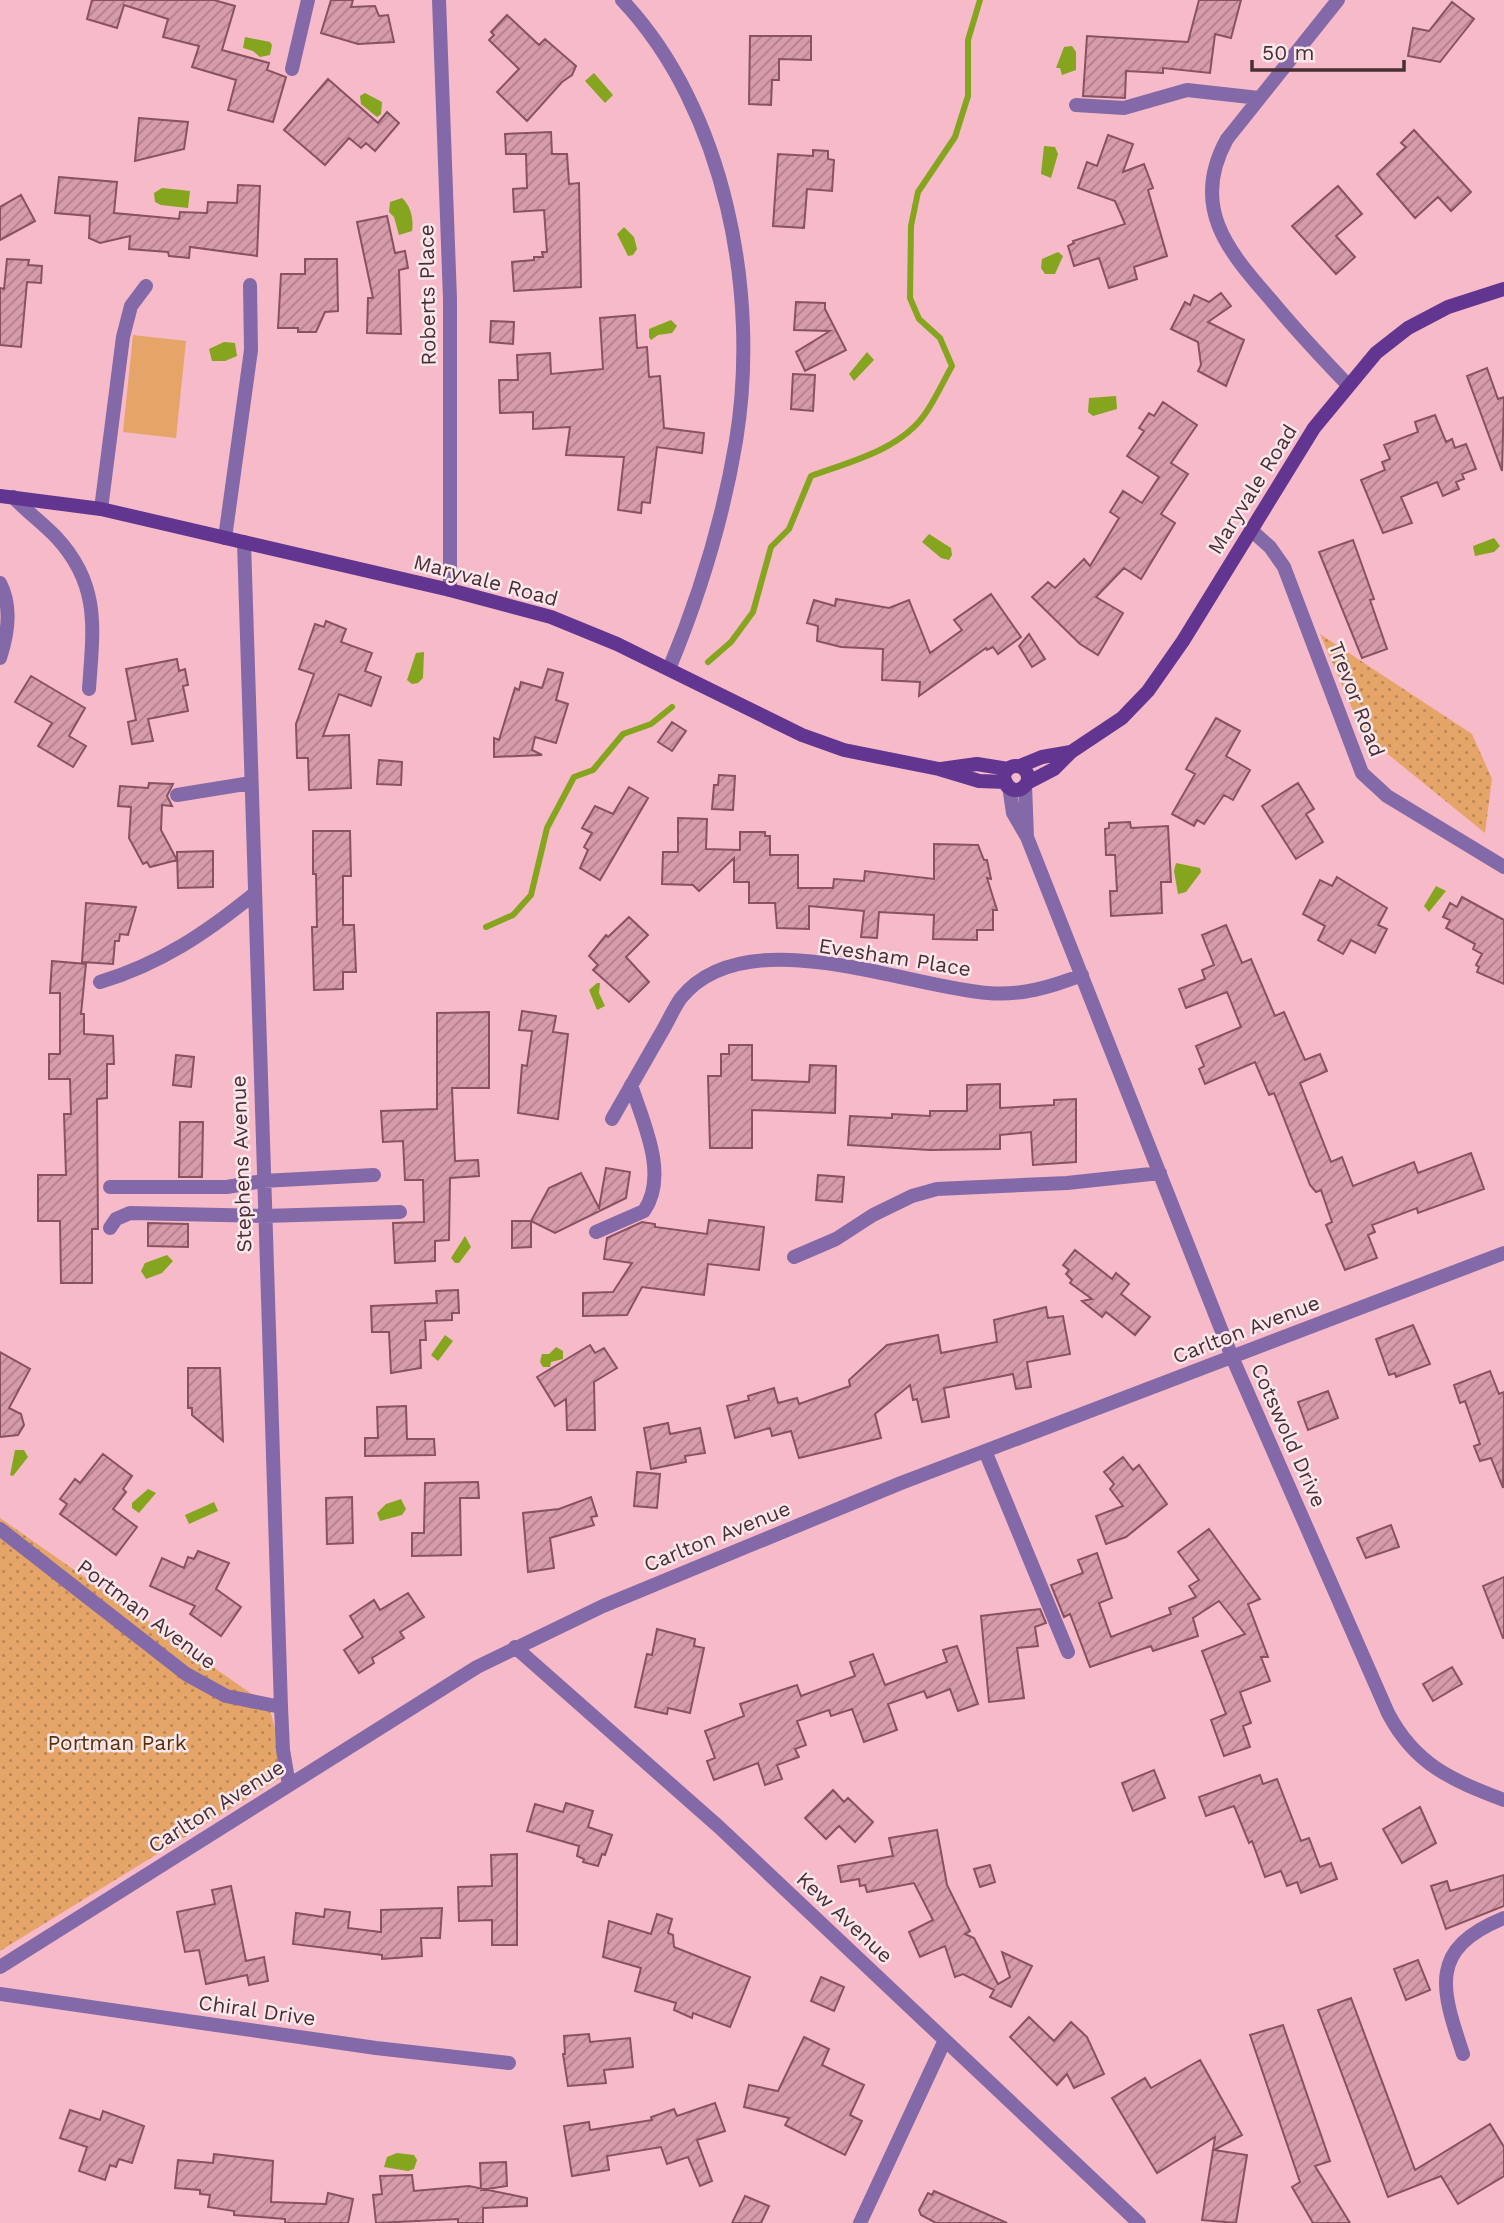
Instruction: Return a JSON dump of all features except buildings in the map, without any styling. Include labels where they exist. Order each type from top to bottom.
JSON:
[{"type":"street","points":[[292,69],[308,0]]},
{"type":"street","name":"Roberts Place","points":[[439,0],[450,299],[450,590]]},
{"type":"street","points":[[622,0],[642,21],[666,56],[697,110],[720,176],[741,288],[737,439],[711,553],[669,669]]},
{"type":"street","points":[[1338,0],[1227,139],[1216,159],[1212,187],[1217,227],[1233,257],[1347,384]]},
{"type":"street","points":[[1076,104],[1124,108],[1187,90],[1259,98]]},
{"type":"street","points":[[225,538],[251,350],[250,285]]},
{"type":"street","points":[[102,509],[123,337],[131,306],[146,286]]},
{"type":"street","name":"Maryvale Road","points":[[1026,784],[1054,769],[1071,752],[1122,718],[1148,691],[1314,428],[1347,384],[1376,353],[1408,328],[1448,307],[1504,289]]},
{"type":"street","points":[[7,497],[72,556],[87,586],[92,602],[94,630],[89,689]]},
{"type":"street","name":"Maryvale Road","points":[[7,497],[102,509],[450,590],[551,617],[617,644],[802,735],[844,750],[939,769],[977,764],[1011,776],[1042,757],[1071,752]]},
{"type":"street","name":"Trevor Road","points":[[1251,530],[1270,547],[1284,567],[1362,773],[1387,796],[1504,867]]},
{"type":"street","name":"Stephens Avenue","points":[[244,542],[281,1707],[283,1750],[289,1785]]},
{"type":"street","points":[[0,583],[8,605],[0,658]]},
{"type":"street","points":[[1011,776],[1015,789],[1026,784]]},
{"type":"street","name":"Cotswold Drive","points":[[1011,776],[1013,813],[1027,837],[1232,1357],[1396,1727],[1415,1754],[1441,1772],[1504,1800]]},
{"type":"street","points":[[177,795],[251,783]]},
{"type":"street","name":"Cotswold Drive","points":[[1026,784],[1027,837]]},
{"type":"street","points":[[100,982],[128,974],[187,945],[254,894]]},
{"type":"street","name":"Evesham Place","points":[[612,1119],[681,998],[708,974],[733,966],[791,962],[849,966],[987,993],[1041,989],[1082,975]]},
{"type":"street","points":[[596,1232],[644,1211],[654,1189],[652,1154],[631,1085]]},
{"type":"street","points":[[794,1257],[836,1238],[902,1201],[937,1189],[1067,1183],[1160,1173]]},
{"type":"street","points":[[110,1186],[208,1188],[263,1181],[374,1175]]},
{"type":"street","points":[[110,1228],[116,1219],[130,1213],[264,1216],[400,1212]]},
{"type":"street","name":"Carlton Avenue","points":[[0,1967],[477,1667],[515,1647],[603,1606],[985,1451],[1504,1253]]},
{"type":"street","points":[[985,1451],[1068,1652]]},
{"type":"street","name":"Portman Avenue","points":[[0,1528],[186,1674],[226,1696],[281,1707]]},
{"type":"street","name":"Kew Avenue","points":[[515,1647],[528,1655],[719,1827],[1139,2223]]},
{"type":"street","points":[[1463,2054],[1446,2002],[1445,1978],[1460,1943],[1478,1929],[1504,1919]]},
{"type":"street","name":"Chiral Drive","points":[[0,1994],[376,2048],[509,2063]]},
{"type":"street","points":[[860,2223],[944,2040]]},
{"type":"green space","points":[[133,335],[186,341],[176,438],[123,432]]},
{"type":"green space","points":[[1320,634],[1472,734],[1492,779],[1485,833],[1363,734]]},
{"type":"green space","name":"Portman Park","points":[[0,1518],[269,1706],[287,1774],[0,1951]]},
{"type":"shaded area","points":[[245,37],[270,42],[270,55],[260,57],[243,48]]},
{"type":"shaded area","points":[[1072,46],[1076,52],[1076,70],[1062,75],[1060,68],[1056,68],[1064,47]]},
{"type":"shaded area","points":[[594,73],[613,95],[605,103],[585,81]]},
{"type":"shaded area","points":[[365,93],[382,102],[381,114],[377,117],[361,104],[360,96]]},
{"type":"shaded area","points":[[1044,146],[1055,147],[1058,154],[1051,178],[1041,174]]},
{"type":"shaded area","points":[[162,188],[190,191],[188,208],[155,202],[154,193]]},
{"type":"shaded area","points":[[402,198],[410,209],[413,227],[412,231],[399,235],[394,217],[389,212],[390,202]]},
{"type":"shaded area","points":[[624,227],[634,237],[637,249],[633,255],[628,256],[617,234]]},
{"type":"shaded area","points":[[1058,252],[1063,256],[1055,274],[1045,274],[1041,268],[1042,259]]},
{"type":"shaded area","points":[[671,320],[677,326],[672,333],[658,335],[651,340],[649,329]]},
{"type":"shaded area","points":[[224,342],[235,343],[237,356],[225,361],[212,361],[209,349]]},
{"type":"shaded area","points":[[867,352],[874,360],[854,381],[849,374]]},
{"type":"shaded area","points":[[1116,396],[1117,409],[1093,416],[1088,412],[1089,398]]},
{"type":"shaded area","points":[[929,534],[951,548],[952,555],[949,560],[941,558],[922,542]]},
{"type":"shaded area","points":[[1494,538],[1500,546],[1494,552],[1475,556],[1473,546]]},
{"type":"shaded area","points":[[424,652],[423,678],[412,684],[407,680],[416,653]]},
{"type":"shaded area","points":[[1176,863],[1200,868],[1201,872],[1186,892],[1178,894],[1174,871]]},
{"type":"shaded area","points":[[1436,886],[1446,891],[1429,912],[1424,906]]},
{"type":"shaded area","points":[[600,983],[599,993],[605,1006],[597,1010],[589,990]]},
{"type":"shaded area","points":[[465,1236],[471,1247],[459,1263],[455,1263],[451,1258]]},
{"type":"shaded area","points":[[167,1255],[173,1261],[162,1273],[146,1279],[141,1271],[145,1263]]},
{"type":"shaded area","points":[[445,1335],[453,1341],[438,1361],[431,1355]]},
{"type":"shaded area","points":[[556,1347],[563,1351],[563,1359],[551,1362],[550,1367],[543,1367],[540,1362],[542,1354],[549,1354]]},
{"type":"shaded area","points":[[15,1450],[24,1450],[28,1457],[13,1476],[10,1475]]},
{"type":"shaded area","points":[[148,1489],[156,1493],[139,1513],[132,1508],[132,1503]]},
{"type":"shaded area","points":[[401,1499],[406,1509],[402,1515],[380,1521],[377,1513],[386,1504]]},
{"type":"shaded area","points":[[214,1502],[218,1511],[189,1524],[185,1515]]},
{"type":"shaded area","points":[[397,2153],[414,2155],[417,2160],[414,2169],[408,2171],[384,2167],[387,2157]]},
{"type":"waterway","points":[[708,662],[731,642],[753,612],[771,547],[789,529],[811,476],[857,460],[902,437],[925,414],[952,366],[940,338],[919,319],[910,298],[911,226],[918,192],[955,137],[968,96],[968,40],[980,0]]},
{"type":"waterway","points":[[486,927],[513,915],[531,895],[547,828],[574,777],[593,770],[623,734],[651,724],[672,707]]}]
